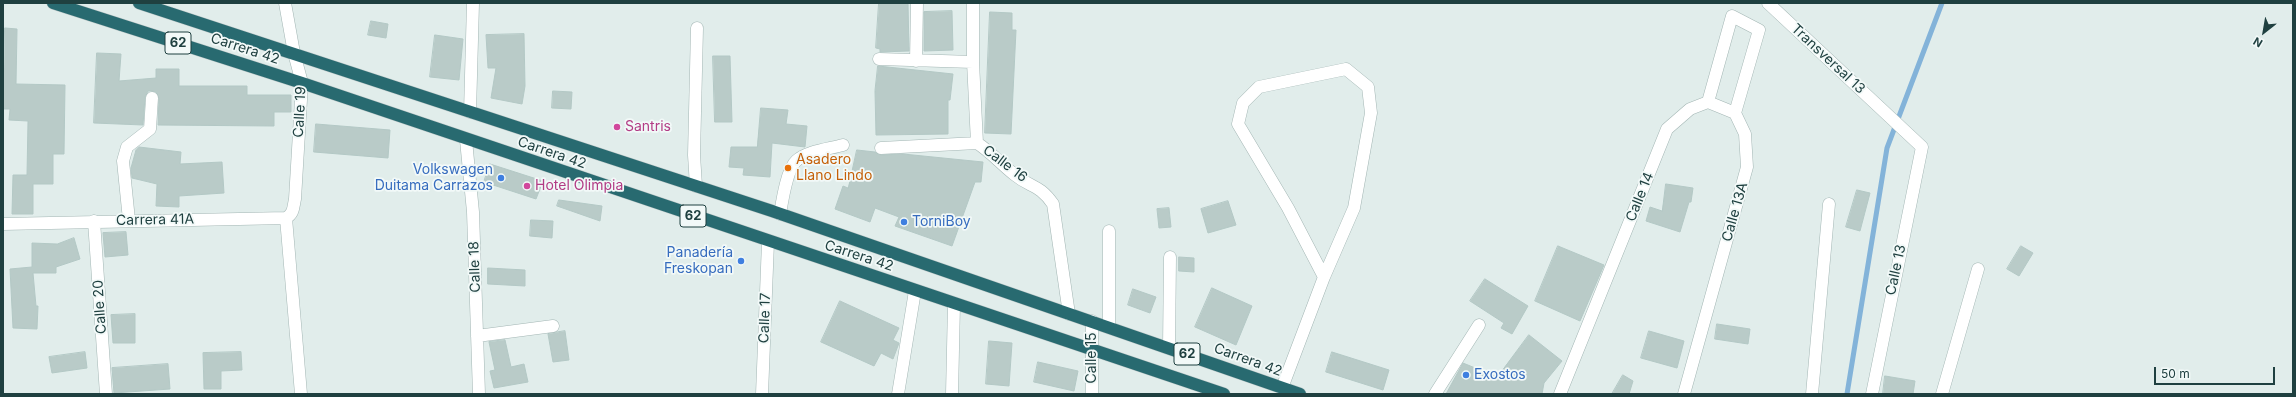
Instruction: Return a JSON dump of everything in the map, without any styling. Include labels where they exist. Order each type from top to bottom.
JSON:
[{"type":"highway","name":"Carrera 42","points":[[53,3],[302,83],[768,242],[1224,394]]},
{"type":"highway","name":"Carrera 42","points":[[139,3],[780,214],[1300,394]]},
{"type":"street","name":"Calle 19","points":[[285,3],[294,53],[302,83],[294,199],[292,213],[286,218]]},
{"type":"street","points":[[470,112],[473,3]]},
{"type":"street","points":[[916,60],[917,3]]},
{"type":"street","name":"Calle 16","points":[[973,3],[973,62],[977,143],[992,153],[1016,176],[1044,191],[1053,204],[1069,314]]},
{"type":"street","name":"Transversal 13","points":[[1768,3],[1922,147]]},
{"type":"street","points":[[1732,16],[1759,30],[1735,113],[1708,102],[1732,16]]},
{"type":"street","points":[[696,186],[694,155],[697,28]]},
{"type":"street","points":[[879,59],[973,62]]},
{"type":"street","points":[[1282,388],[1324,277],[1354,208],[1371,113],[1368,86],[1346,69],[1259,87],[1243,103],[1238,124],[1288,208],[1324,277]]},
{"type":"street","points":[[129,220],[123,161],[127,147],[150,129],[152,98]]},
{"type":"street","name":"Calle 14","points":[[1560,394],[1668,129],[1690,109],[1708,102]]},
{"type":"street","name":"Calle 13A","points":[[1684,394],[1747,167],[1745,134],[1735,113]]},
{"type":"street","name":"Calle 18","points":[[466,140],[473,212],[479,394]]},
{"type":"street","points":[[881,148],[977,143]]},
{"type":"street","points":[[780,214],[784,190],[795,162],[804,156],[843,145]]},
{"type":"street","name":"Calle 13","points":[[1872,394],[1922,147]]},
{"type":"street","points":[[1812,394],[1829,204]]},
{"type":"street","points":[[286,218],[301,394]]},
{"type":"street","name":"Carrera 41A","points":[[3,224],[129,220],[286,218]]},
{"type":"street","name":"Calle 20","points":[[94,221],[106,394]]},
{"type":"street","points":[[1109,231],[1109,327]]},
{"type":"street","name":"Calle 17","points":[[762,394],[768,242]]},
{"type":"street","points":[[1169,348],[1170,257]]},
{"type":"street","points":[[1942,394],[1978,269]]},
{"type":"street","points":[[898,394],[915,290]]},
{"type":"street","points":[[952,394],[954,304]]},
{"type":"street","name":"Calle 15","points":[[1092,321],[1094,351],[1092,394]]},
{"type":"street","points":[[1435,394],[1479,325]]},
{"type":"street","points":[[477,336],[553,326]]},
{"type":"building","points":[[879,3],[908,3],[909,51],[880,52],[880,49],[876,48]]},
{"type":"building","points":[[952,11],[953,50],[924,51],[924,12]]},
{"type":"building","points":[[990,12],[1012,13],[1012,30],[1016,30],[1011,134],[985,133]]},
{"type":"building","points":[[371,21],[388,24],[386,38],[368,35]]},
{"type":"building","points":[[5,28],[17,29],[16,84],[65,85],[64,154],[53,154],[53,184],[33,184],[33,214],[12,214],[13,175],[27,175],[28,121],[9,120],[10,109],[3,109]]},
{"type":"building","points":[[524,34],[525,86],[522,104],[491,98],[496,68],[488,68],[486,35]]},
{"type":"building","points":[[435,35],[463,39],[459,80],[430,77]]},
{"type":"building","points":[[97,53],[121,54],[119,81],[156,78],[156,69],[179,69],[179,86],[247,86],[247,95],[291,95],[291,112],[274,112],[274,126],[158,125],[159,98],[156,92],[148,91],[145,97],[143,125],[94,123]]},
{"type":"building","points":[[713,56],[730,56],[732,122],[715,122]]},
{"type":"building","points":[[878,66],[953,74],[950,100],[948,100],[948,134],[876,135],[875,91]]},
{"type":"building","points":[[553,91],[572,92],[571,109],[552,108]]},
{"type":"building","points":[[761,108],[788,110],[786,124],[807,126],[805,147],[772,143],[770,177],[743,175],[744,168],[729,167],[731,147],[757,147]]},
{"type":"building","points":[[316,124],[390,130],[388,158],[314,152]]},
{"type":"building","points":[[139,147],[181,152],[180,164],[222,162],[224,193],[179,196],[179,207],[156,206],[157,184],[132,178],[131,168],[136,150]]},
{"type":"building","points":[[857,150],[875,152],[881,155],[903,154],[983,162],[981,182],[975,182],[952,246],[895,226],[899,217],[875,208],[870,222],[835,209],[843,186],[848,188]]},
{"type":"building","points":[[490,164],[543,181],[536,199],[484,182]]},
{"type":"building","points":[[1666,184],[1693,188],[1691,202],[1689,202],[1680,232],[1646,221],[1650,207],[1662,211]]},
{"type":"building","points":[[1857,190],[1870,193],[1860,231],[1846,227]]},
{"type":"building","points":[[559,200],[602,206],[600,221],[557,206]]},
{"type":"building","points":[[1228,201],[1236,225],[1208,233],[1201,209]]},
{"type":"building","points":[[1169,208],[1171,227],[1159,228],[1157,209]]},
{"type":"building","points":[[531,220],[553,221],[552,238],[530,236]]},
{"type":"building","points":[[126,232],[128,255],[105,257],[103,233]]},
{"type":"building","points":[[74,238],[80,259],[56,267],[56,273],[33,273],[36,306],[38,306],[37,329],[13,328],[10,269],[32,267],[32,243],[57,244]]},
{"type":"building","points":[[1558,246],[1604,265],[1580,321],[1535,301]]},
{"type":"building","points":[[2021,246],[2033,253],[2019,276],[2007,269]]},
{"type":"building","points":[[1179,257],[1194,258],[1194,272],[1179,271]]},
{"type":"building","points":[[488,268],[525,270],[525,286],[488,284]]},
{"type":"building","points":[[1485,279],[1528,306],[1512,334],[1501,328],[1504,323],[1470,301]]},
{"type":"building","points":[[1212,288],[1252,306],[1236,345],[1195,327]]},
{"type":"building","points":[[1133,289],[1156,297],[1150,313],[1128,305]]},
{"type":"building","points":[[840,301],[899,328],[893,340],[899,343],[893,359],[881,353],[874,366],[821,342]]},
{"type":"building","points":[[135,314],[135,343],[113,343],[111,315]]},
{"type":"building","points":[[1717,324],[1750,329],[1748,344],[1715,339]]},
{"type":"building","points":[[565,331],[569,360],[553,362],[548,334]]},
{"type":"building","points":[[1649,331],[1684,341],[1677,368],[1641,358]]},
{"type":"building","points":[[1529,335],[1562,361],[1544,383],[1542,394],[1446,394],[1463,363],[1497,377]]},
{"type":"building","points":[[505,340],[511,367],[524,364],[528,382],[494,388],[490,371],[495,370],[489,342]]},
{"type":"building","points":[[989,341],[1012,343],[1009,386],[986,384]]},
{"type":"building","points":[[85,352],[87,368],[52,373],[49,357]]},
{"type":"building","points":[[241,352],[242,370],[221,371],[221,389],[204,389],[203,353]]},
{"type":"building","points":[[1332,352],[1389,370],[1383,390],[1326,372]]},
{"type":"building","points":[[1038,362],[1078,371],[1074,391],[1034,382]]},
{"type":"building","points":[[168,364],[170,389],[114,393],[112,368]]},
{"type":"building","points":[[1623,375],[1633,381],[1629,394],[1612,394]]},
{"type":"building","points":[[1885,376],[1915,381],[1913,394],[1883,394]]},
{"type":"waterway","points":[[1847,394],[1887,148],[1942,3]]},
{"type":"place","name":"Santris","points":[[617,127]]},
{"type":"place","name":"Asadero Llano Lindo","points":[[788,168]]},
{"type":"place","name":"Volkswagen Duitama Carrazos","points":[[501,178]]},
{"type":"place","name":"Hotel Olimpia","points":[[527,186]]},
{"type":"place","name":"TorniBoy","points":[[904,222]]},
{"type":"place","name":"Panadería Freskopan","points":[[741,261]]},
{"type":"place","name":"Exostos","points":[[1466,375]]}]
